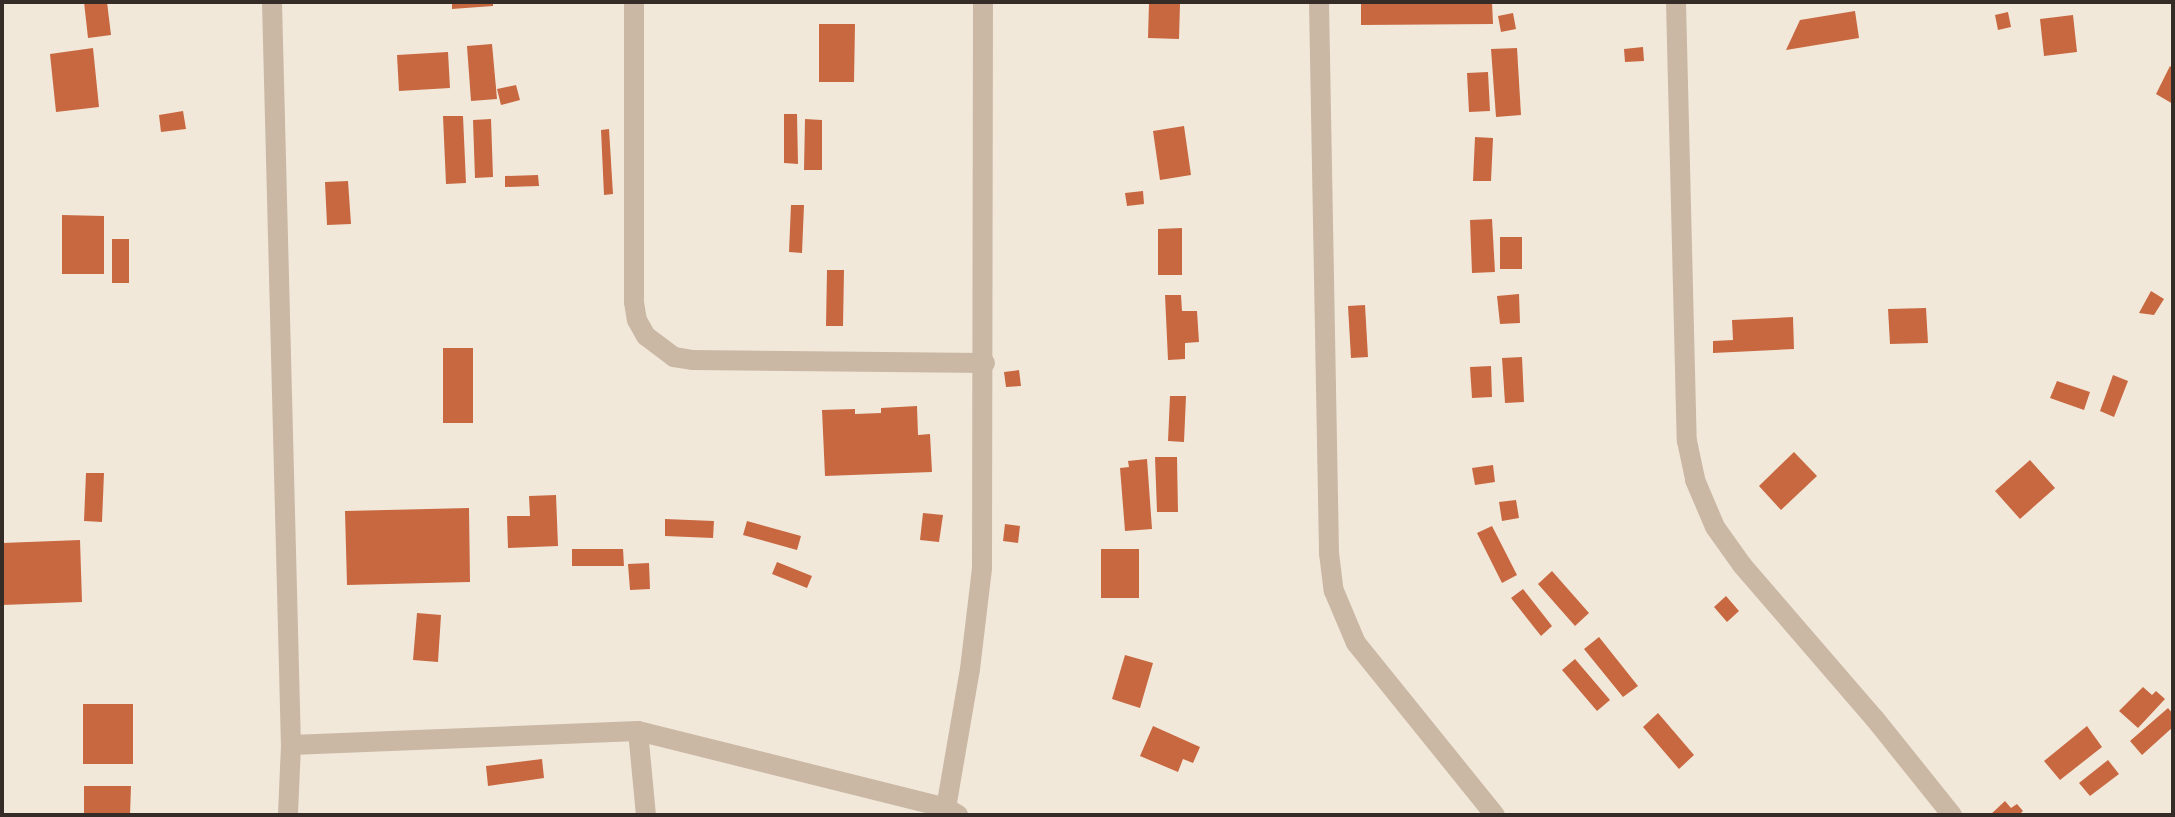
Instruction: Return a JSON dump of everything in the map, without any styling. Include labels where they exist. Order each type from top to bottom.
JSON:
[{"type":"street","points":[[272,2],[291,745],[288,815]]},
{"type":"street","points":[[634,2],[634,302],[637,320],[652,343],[674,357],[692,360],[985,363]]},
{"type":"street","points":[[291,745],[638,731],[952,812],[982,568],[985,363],[983,2]]},
{"type":"street","points":[[1319,2],[1329,553],[1334,591],[1356,643],[1495,815]]},
{"type":"street","points":[[1676,2],[1687,441],[1695,480],[1715,527],[1742,565],[1875,719],[1952,815]]},
{"type":"street","points":[[638,731],[646,815]]},
{"type":"building","points":[[84,2],[107,2],[111,35],[88,38]]},
{"type":"building","points":[[452,2],[493,2],[493,6],[452,9]]},
{"type":"building","points":[[1361,2],[1492,2],[1493,24],[1361,25]]},
{"type":"building","points":[[1149,3],[1180,4],[1179,39],[1148,38]]},
{"type":"building","points":[[1855,11],[1859,38],[1786,50],[1800,20]]},
{"type":"building","points":[[2008,12],[2011,27],[1998,30],[1995,15]]},
{"type":"building","points":[[1513,13],[1516,29],[1501,32],[1498,16]]},
{"type":"building","points":[[2073,15],[2077,52],[2044,56],[2040,19]]},
{"type":"building","points":[[819,24],[855,24],[854,82],[819,82]]},
{"type":"building","points":[[492,44],[497,99],[471,101],[467,46]]},
{"type":"building","points":[[1643,47],[1644,61],[1625,62],[1624,49]]},
{"type":"building","points":[[93,48],[99,107],[56,112],[50,54]]},
{"type":"building","points":[[1517,48],[1521,115],[1496,117],[1491,49]]},
{"type":"building","points":[[448,52],[450,88],[399,91],[397,55]]},
{"type":"building","points":[[2170,66],[2173,68],[2173,104],[2156,94]]},
{"type":"building","points":[[1488,72],[1490,111],[1469,112],[1467,73]]},
{"type":"building","points":[[516,85],[520,100],[501,105],[497,89]]},
{"type":"building","points":[[183,111],[186,129],[161,132],[159,115]]},
{"type":"building","points":[[784,114],[797,114],[798,164],[784,163]]},
{"type":"building","points":[[443,116],[463,116],[466,183],[446,184]]},
{"type":"building","points":[[491,119],[493,177],[475,178],[473,120]]},
{"type":"building","points":[[805,119],[822,120],[822,170],[804,170]]},
{"type":"building","points":[[1184,126],[1191,175],[1160,180],[1153,131]]},
{"type":"building","points":[[609,129],[613,194],[604,195],[601,130]]},
{"type":"building","points":[[1475,137],[1493,138],[1491,181],[1473,181]]},
{"type":"building","points":[[538,175],[539,186],[505,187],[505,176]]},
{"type":"building","points":[[348,181],[351,224],[327,225],[325,182]]},
{"type":"building","points":[[1143,191],[1144,204],[1127,206],[1125,193]]},
{"type":"building","points":[[791,205],[804,205],[802,253],[789,252]]},
{"type":"building","points":[[62,215],[104,216],[104,274],[62,274]]},
{"type":"building","points":[[1492,219],[1495,272],[1472,273],[1470,220]]},
{"type":"building","points":[[1182,228],[1182,275],[1158,275],[1158,229]]},
{"type":"building","points":[[1500,237],[1522,237],[1522,269],[1500,269]]},
{"type":"building","points":[[112,239],[129,239],[129,283],[112,283]]},
{"type":"building","points":[[827,270],[844,270],[843,326],[826,326]]},
{"type":"building","points":[[2151,291],[2164,299],[2154,315],[2139,313]]},
{"type":"building","points":[[1519,294],[1520,323],[1500,324],[1497,296]]},
{"type":"building","points":[[1165,295],[1181,295],[1182,311],[1197,311],[1199,342],[1185,343],[1185,359],[1168,360]]},
{"type":"building","points":[[1365,305],[1368,357],[1351,358],[1348,306]]},
{"type":"building","points":[[1926,308],[1928,343],[1890,344],[1888,309]]},
{"type":"building","points":[[1793,317],[1794,349],[1713,353],[1713,341],[1733,340],[1732,320]]},
{"type":"building","points":[[443,348],[473,348],[473,423],[443,423]]},
{"type":"building","points":[[1522,357],[1524,402],[1505,403],[1502,358]]},
{"type":"building","points":[[1491,366],[1492,397],[1472,398],[1470,367]]},
{"type":"building","points":[[1019,370],[1021,386],[1006,387],[1004,372]]},
{"type":"building","points":[[2113,375],[2128,381],[2114,417],[2100,411]]},
{"type":"building","points":[[2057,381],[2090,392],[2084,410],[2050,398]]},
{"type":"building","points":[[1170,396],[1186,396],[1184,442],[1168,441]]},
{"type":"building","points":[[917,406],[918,435],[930,434],[932,472],[825,476],[822,410],[855,409],[855,414],[881,413],[881,408]]},
{"type":"building","points":[[1794,452],[1817,476],[1781,510],[1759,486]]},
{"type":"building","points":[[1155,457],[1177,457],[1178,512],[1157,512]]},
{"type":"building","points":[[1147,459],[1152,529],[1125,531],[1120,468],[1129,467],[1128,461]]},
{"type":"building","points":[[2030,460],[2055,488],[2020,519],[1995,491]]},
{"type":"building","points":[[1493,465],[1495,482],[1475,485],[1472,468]]},
{"type":"building","points":[[86,473],[104,473],[102,522],[84,521]]},
{"type":"building","points":[[556,495],[558,546],[508,548],[507,516],[530,516],[529,496]]},
{"type":"building","points":[[1516,500],[1519,518],[1502,521],[1499,502]]},
{"type":"building","points":[[469,508],[470,582],[347,585],[345,511]]},
{"type":"building","points":[[923,513],[943,515],[939,542],[920,540]]},
{"type":"building","points":[[665,519],[714,521],[713,538],[665,536]]},
{"type":"building","points":[[747,521],[801,536],[797,550],[743,535]]},
{"type":"building","points":[[1005,524],[1020,526],[1018,543],[1003,541]]},
{"type":"building","points":[[1492,526],[1517,575],[1502,583],[1477,533]]},
{"type":"building","points":[[80,540],[82,602],[2,605],[2,543]]},
{"type":"building","points":[[572,549],[623,549],[624,566],[572,566]]},
{"type":"building","points":[[1101,549],[1139,549],[1139,598],[1101,598]]},
{"type":"building","points":[[777,562],[812,576],[807,588],[772,574]]},
{"type":"building","points":[[649,563],[650,589],[630,590],[628,564]]},
{"type":"building","points":[[1552,571],[1589,613],[1575,626],[1538,584]]},
{"type":"building","points":[[1523,589],[1552,626],[1541,636],[1511,598]]},
{"type":"building","points":[[1726,596],[1739,611],[1727,622],[1714,607]]},
{"type":"building","points":[[417,613],[441,615],[438,662],[413,660]]},
{"type":"building","points":[[1599,637],[1638,686],[1623,697],[1584,649]]},
{"type":"building","points":[[1125,655],[1153,663],[1140,708],[1112,699]]},
{"type":"building","points":[[1575,659],[1610,700],[1597,711],[1562,670]]},
{"type":"building","points":[[2143,687],[2152,695],[2156,691],[2165,699],[2138,728],[2119,711]]},
{"type":"building","points":[[83,704],[133,704],[133,764],[83,764]]},
{"type":"building","points":[[2168,708],[2173,714],[2173,727],[2142,755],[2130,741]]},
{"type":"building","points":[[1658,713],[1694,755],[1679,769],[1643,727]]},
{"type":"building","points":[[1153,726],[1200,747],[1193,763],[1183,759],[1178,772],[1140,756]]},
{"type":"building","points":[[2087,726],[2102,747],[2060,780],[2044,761]]},
{"type":"building","points":[[542,759],[544,778],[488,786],[486,766]]},
{"type":"building","points":[[2108,760],[2119,774],[2090,796],[2079,783]]},
{"type":"building","points":[[84,786],[131,786],[130,815],[84,815]]},
{"type":"building","points":[[2005,801],[2011,808],[2017,804],[2023,811],[2019,815],[1990,815]]}]
